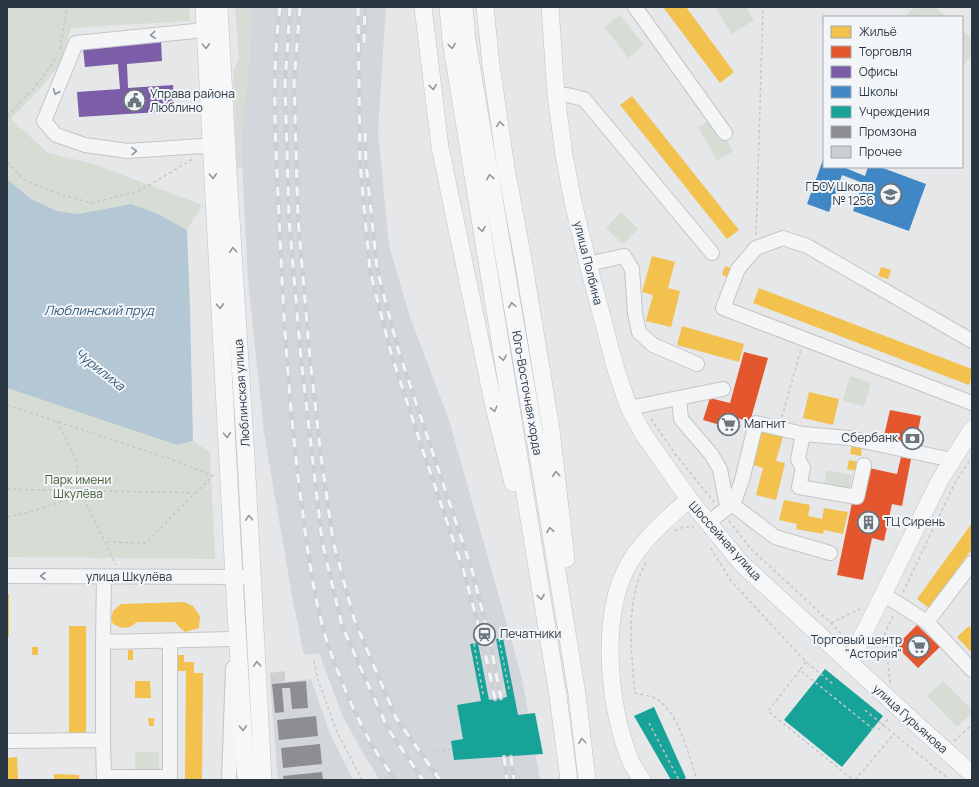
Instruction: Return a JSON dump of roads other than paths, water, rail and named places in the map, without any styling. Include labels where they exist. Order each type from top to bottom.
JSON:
[{"type":"main road","name":"Люблинская улица","points":[[204,7],[246,780]]},
{"type":"main road","name":"Люблинская улица","points":[[219,7],[246,457],[263,780]]},
{"type":"main road","points":[[423,7],[440,147],[494,407],[537,572]]},
{"type":"main road","name":"Юго-Восточная хорда","points":[[448,7],[453,49],[558,696],[568,780]]},
{"type":"main road","name":"Юго-Восточная хорда","points":[[464,7],[467,41],[541,471],[577,694],[587,780]]},
{"type":"main road","points":[[485,7],[491,65],[506,168],[523,259],[551,429],[569,587],[577,694]]},
{"type":"main road","name":"улица Полбина","points":[[550,7],[556,95],[564,154],[573,202],[616,370],[637,406],[644,435],[688,499]]},
{"type":"main road","points":[[849,663],[940,480],[972,429]]},
{"type":"main road","name":"Шоссейная улица","points":[[642,780],[632,763],[620,729],[614,694],[610,640],[615,601],[626,569],[641,546],[663,522],[688,499],[703,525],[741,563],[849,663]]},
{"type":"main road","name":"улица Гурьянова","points":[[849,663],[972,774]]},
{"type":"street","points":[[635,7],[725,133]]},
{"type":"street","points":[[205,27],[195,31],[76,43],[44,121],[56,135],[85,145],[128,151],[201,146],[212,148]]},
{"type":"street","points":[[556,95],[567,95],[584,99],[712,253]]},
{"type":"street","points":[[972,341],[807,246],[783,238],[756,248],[738,269],[724,308],[972,403]]},
{"type":"street","points":[[588,264],[624,256],[632,269],[635,313],[639,332],[653,345],[697,364]]},
{"type":"street","points":[[637,406],[723,389]]},
{"type":"street","points":[[678,398],[681,419],[711,454],[720,469],[727,508],[775,537],[830,553]]},
{"type":"street","points":[[703,525],[727,508],[742,480],[756,423],[803,434],[849,438],[952,460]]},
{"type":"street","points":[[803,434],[798,459],[803,468],[798,487],[857,497],[864,465]]},
{"type":"street","points":[[927,622],[972,563]]},
{"type":"street","name":"улица Шкулёва","points":[[7,576],[252,577]]},
{"type":"street","points":[[104,577],[104,778],[170,777],[170,640]]},
{"type":"street","points":[[883,594],[927,622],[972,670]]},
{"type":"street","points":[[229,780],[233,639],[236,604]]},
{"type":"street","points":[[103,642],[233,639]]},
{"type":"street","points":[[7,741],[103,740]]},
{"type":"water","name":"Люблинский пруд","points":[[7,179],[31,199],[57,211],[78,214],[131,204],[158,214],[187,230],[193,441],[177,445],[7,388]]},
{"type":"railway","points":[[280,7],[275,64],[275,122],[282,272],[291,407],[309,560],[323,628],[338,671],[366,735],[395,780]]},
{"type":"railway","points":[[290,7],[285,84],[289,219],[301,359],[322,541],[342,626],[388,729],[423,780]]},
{"type":"railway","points":[[300,7],[294,82],[298,218],[310,359],[321,456],[333,541],[354,619],[396,718],[440,780]]},
{"type":"railway","points":[[358,7],[360,164],[370,271],[391,353],[464,572],[483,643],[495,699]]},
{"type":"railway","points":[[364,43],[365,7]]},
{"type":"railway","points":[[365,133],[366,163],[377,269],[398,349],[472,570],[490,642],[501,698]]},
{"type":"railway","points":[[504,757],[507,780]]},
{"type":"railway","points":[[511,757],[514,780]]},
{"type":"place","name":"Управа района Люблино","points":[[134,101]]},
{"type":"place","name":"ГБОУ Школа № 1256","points":[[890,194]]},
{"type":"place","name":"Магнит","points":[[728,424]]},
{"type":"place","name":"Сбербанк","points":[[913,438]]},
{"type":"place","name":"ТЦ Сирень","points":[[868,522]]},
{"type":"place","name":"Печатники","points":[[484,634]]},
{"type":"place","name":"Торговый центр \"Астория\"","points":[[918,647]]},
{"type":"water label","name":"Чурилиха","points":[[100,369]]},
{"type":"park label","name":"Парк имени Шкулёва","points":[[78,487]]}]
